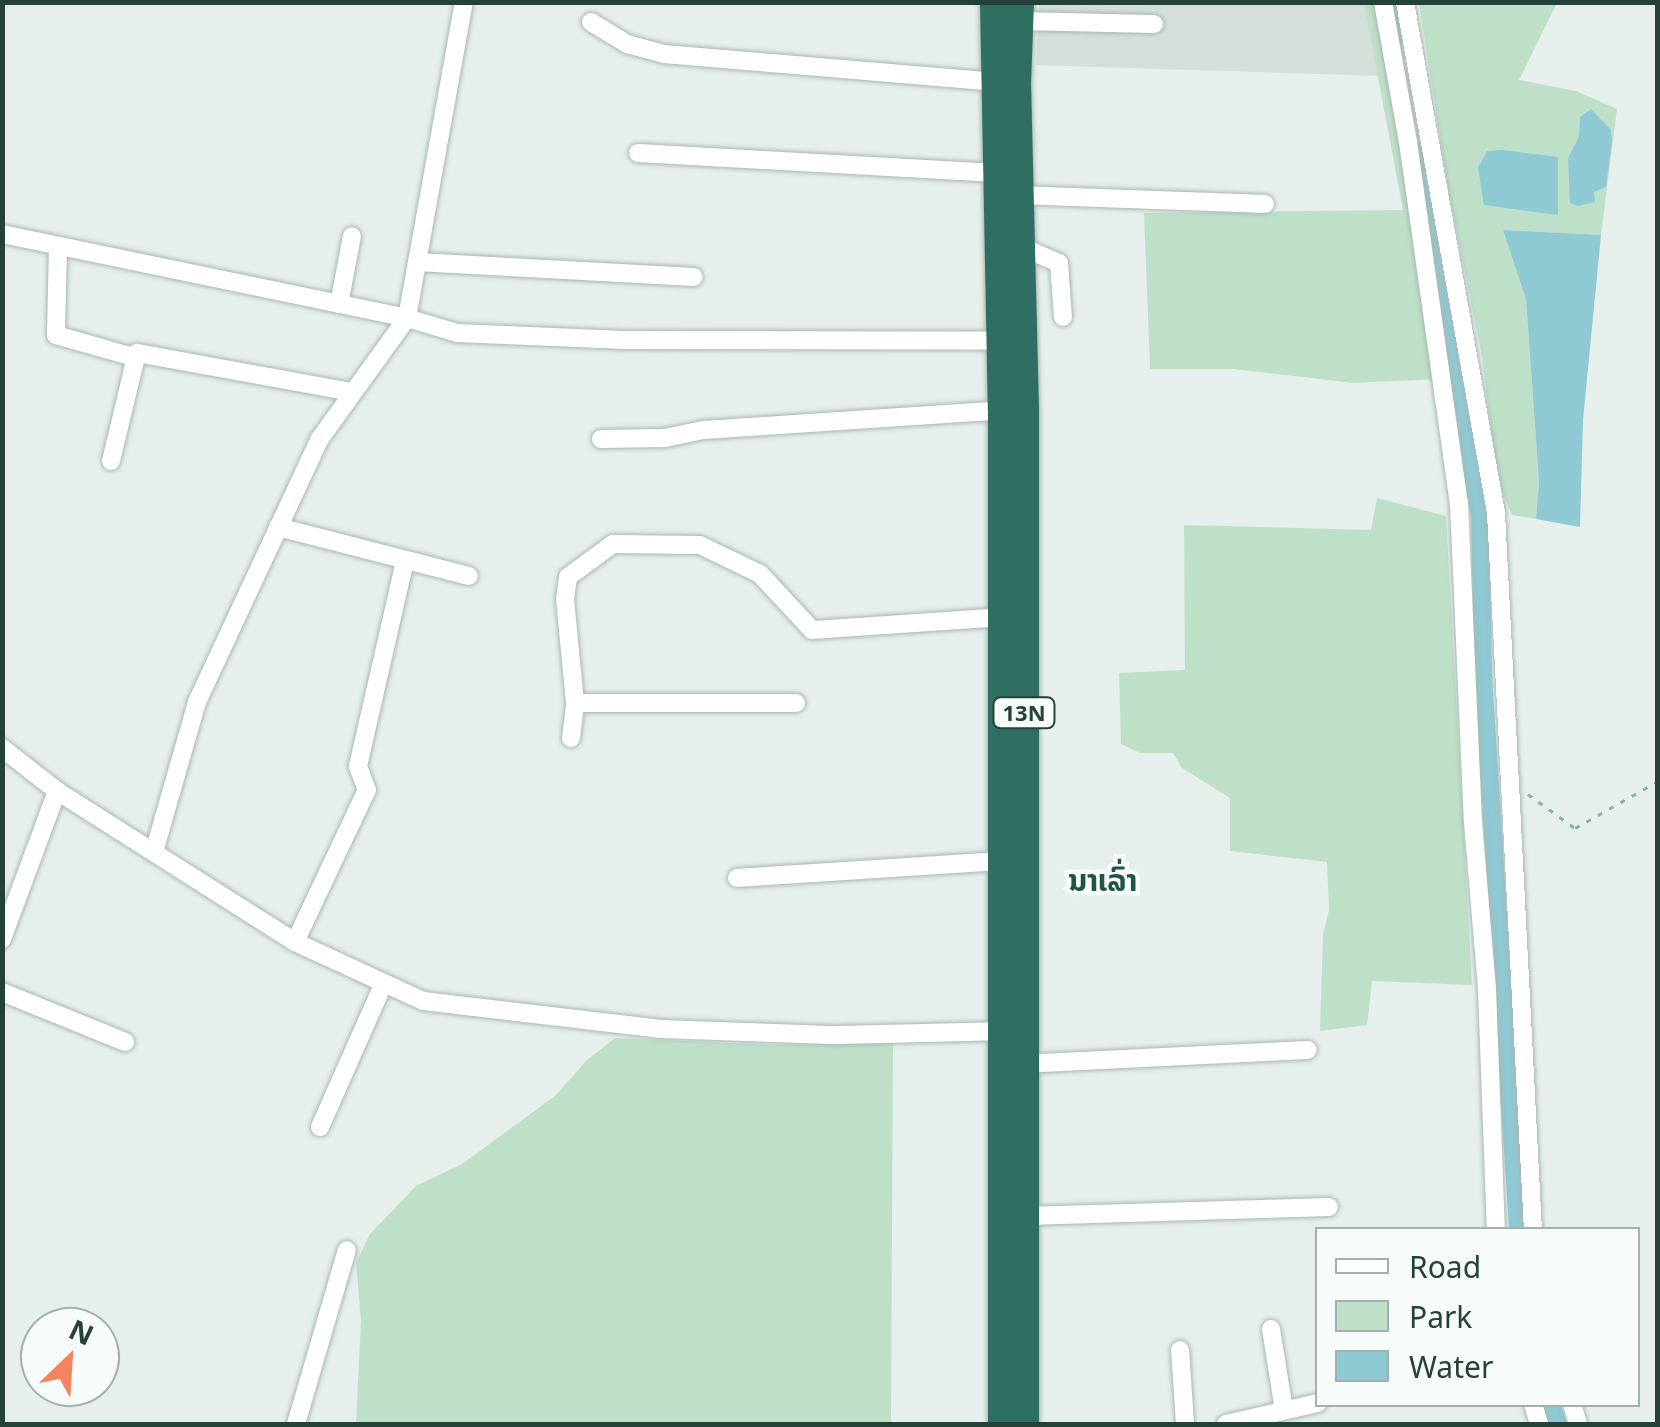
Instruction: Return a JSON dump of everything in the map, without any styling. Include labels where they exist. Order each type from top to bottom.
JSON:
[{"type":"highway","name":"13N","points":[[994,2],[996,173],[1011,341],[1012,1031]]},
{"type":"highway","name":"13N","points":[[1020,12],[1022,246],[1002,410],[999,861],[1026,1216],[1024,1424]]},
{"type":"highway","name":"13N","points":[[1002,1424],[1014,1064]]},
{"type":"street","points":[[154,852],[197,702],[319,440],[407,318],[464,2]]},
{"type":"street","points":[[1383,2],[1408,142],[1460,504],[1466,699],[1487,989],[1496,1227]]},
{"type":"street","points":[[1405,2],[1496,512],[1506,779],[1533,1227]]},
{"type":"street","points":[[1020,12],[1154,24]]},
{"type":"street","points":[[590,22],[627,44],[664,54],[994,82]]},
{"type":"street","points":[[638,153],[996,173]]},
{"type":"street","points":[[1019,195],[1264,204]]},
{"type":"street","points":[[2,234],[407,318],[457,333],[625,340],[1011,341]]},
{"type":"street","points":[[339,304],[352,236]]},
{"type":"street","points":[[58,246],[56,334],[134,357],[143,353],[352,392]]},
{"type":"street","points":[[1022,246],[1059,263],[1062,317]]},
{"type":"street","points":[[417,262],[694,277]]},
{"type":"street","points":[[110,461],[134,357]]},
{"type":"street","points":[[601,440],[1002,410]]},
{"type":"street","points":[[278,527],[468,576]]},
{"type":"street","points":[[571,738],[575,703],[565,600],[568,577],[614,544],[700,545],[760,574],[812,630],[1003,617]]},
{"type":"street","points":[[295,942],[367,790],[358,766],[406,561]]},
{"type":"street","points":[[1466,699],[1502,694]]},
{"type":"street","points":[[575,703],[796,703]]},
{"type":"street","points":[[2,748],[57,791],[295,942],[423,1001],[661,1029],[836,1035],[1012,1031]]},
{"type":"street","points":[[2,939],[57,791]]},
{"type":"street","points":[[737,878],[999,861]]},
{"type":"street","points":[[320,1127],[383,985]]},
{"type":"street","points":[[2,992],[126,1042]]},
{"type":"street","points":[[1014,1064],[1308,1050]]},
{"type":"street","points":[[1026,1216],[1328,1207]]},
{"type":"street","points":[[296,1424],[346,1250]]},
{"type":"street","points":[[1271,1329],[1284,1410]]},
{"type":"street","points":[[1180,1350],[1185,1424]]},
{"type":"street","points":[[1226,1424],[1315,1403]]},
{"type":"path","points":[[1506,779],[1576,828],[1658,782]]},
{"type":"shaded area","points":[[1364,2],[1380,76],[1036,65],[1039,3]]},
{"type":"green space","points":[[1364,3],[1374,3],[1420,238],[1438,379],[1353,383],[1233,369],[1150,369],[1144,213],[1403,210]]},
{"type":"green space","points":[[1419,3],[1557,3],[1519,80],[1576,91],[1617,109],[1601,235],[1503,230],[1526,298],[1539,481],[1536,519],[1512,515],[1497,479],[1482,357],[1448,187]]},
{"type":"green space","points":[[1377,498],[1446,516],[1472,985],[1372,981],[1367,1025],[1320,1031],[1323,935],[1329,910],[1327,862],[1230,851],[1230,798],[1182,768],[1173,753],[1140,753],[1121,744],[1119,673],[1185,670],[1184,525],[1371,530]]},
{"type":"green space","points":[[615,1038],[776,1045],[893,1043],[891,1424],[356,1424],[361,1320],[356,1263],[370,1234],[416,1186],[462,1164],[555,1096],[586,1061]]},
{"type":"water","points":[[1591,109],[1611,130],[1606,187],[1594,192],[1595,202],[1578,206],[1570,203],[1568,158],[1579,137],[1580,117]]},
{"type":"water","points":[[1487,151],[1558,157],[1558,215],[1484,205],[1478,168]]},
{"type":"water","points":[[1503,230],[1601,235],[1583,420],[1580,527],[1536,519],[1539,481],[1526,299]]},
{"type":"waterway","points":[[1392,2],[1398,37]]},
{"type":"waterway","points":[[1417,151],[1480,514],[1483,675],[1518,1227]]},
{"type":"waterway","points":[[1552,1407],[1558,1424]]},
{"type":"district","name":"ນາເລົ່າ","points":[[1103,880]]}]
